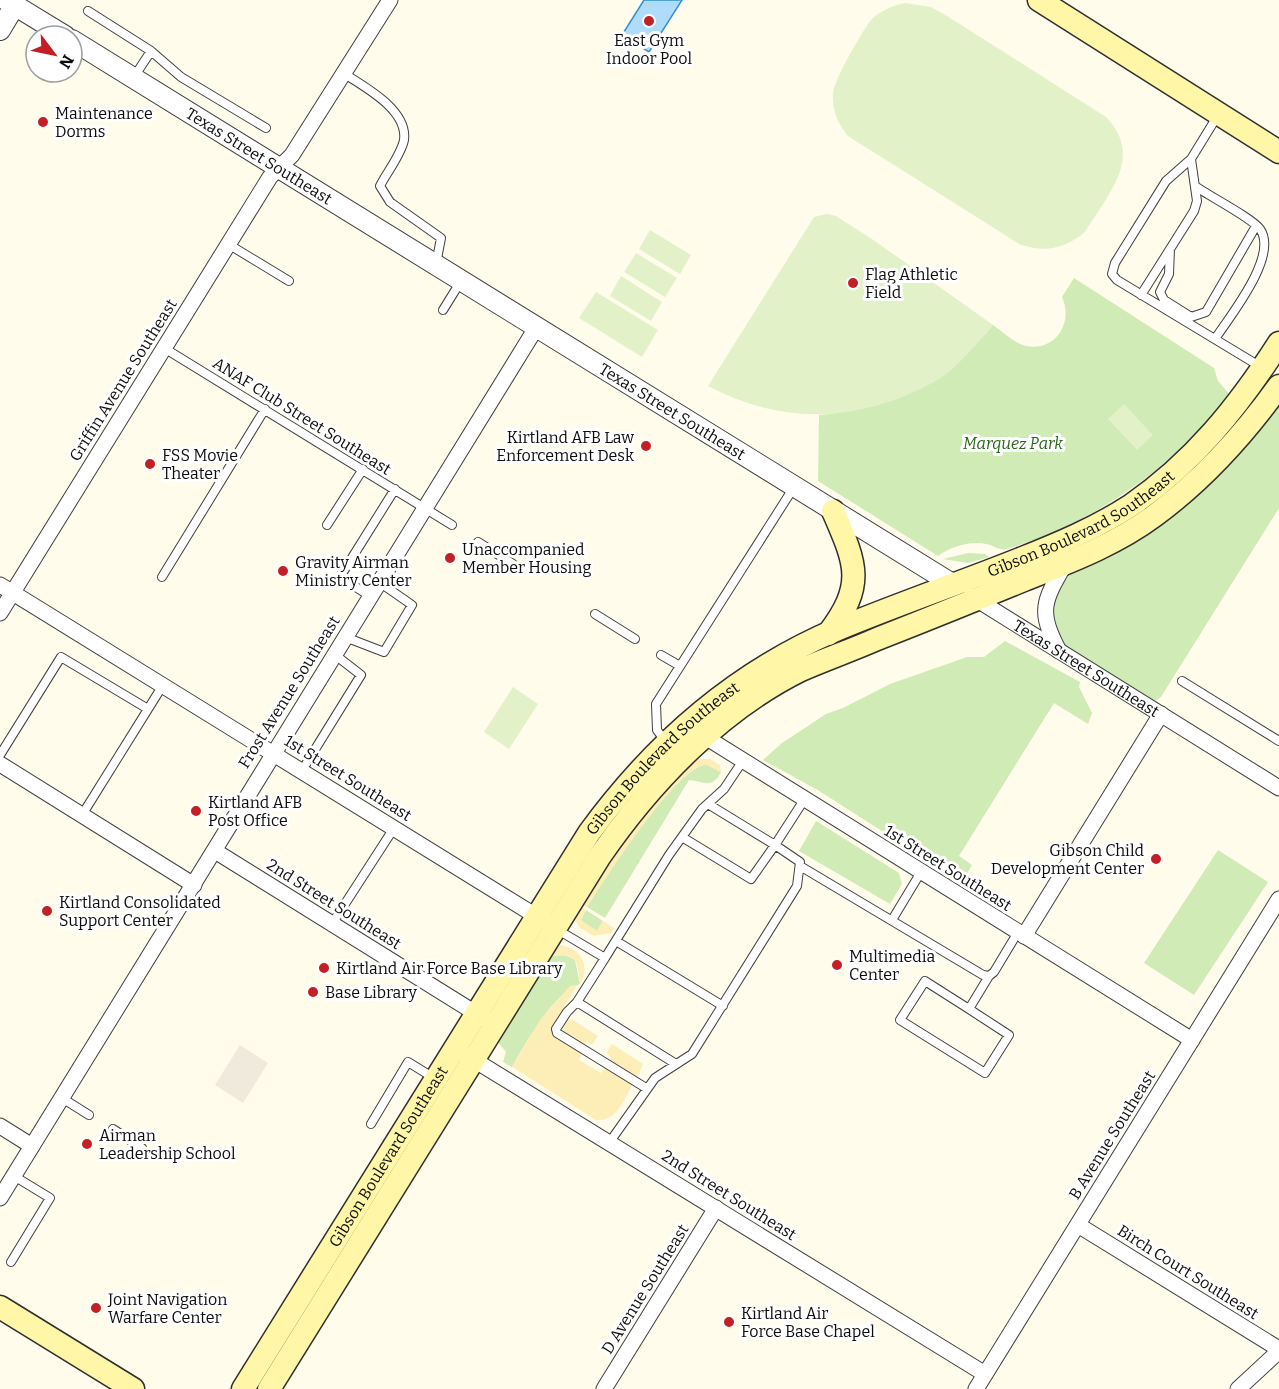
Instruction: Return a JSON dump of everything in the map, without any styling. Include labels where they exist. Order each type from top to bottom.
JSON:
[{"type":"main road","points":[[1038,0],[1274,147]]},
{"type":"main road","name":"Gibson Boulevard Southeast","points":[[243,1389],[305,1309],[485,1019],[555,927],[622,823],[696,730],[739,684],[799,647],[1064,541],[1130,506],[1170,475],[1213,435],[1279,343]]},
{"type":"main road","name":"Gibson Boulevard Southeast","points":[[485,1019],[535,915],[610,803],[666,742],[739,710],[800,671],[1065,564],[1123,536],[1179,496],[1228,451],[1279,386]]},
{"type":"main road","points":[[828,634],[851,598],[855,577],[852,555],[833,511]]},
{"type":"main road","name":"Gibson Boulevard Southeast","points":[[384,1184],[436,1078],[464,1053]]},
{"type":"main road","points":[[0,1307],[133,1389]]},
{"type":"main road","name":"Gibson Boulevard Southeast","points":[[269,1389],[305,1309]]},
{"type":"street","name":"Griffin Avenue Southeast","points":[[0,614],[6,589],[165,348],[270,177],[292,155],[390,0]]},
{"type":"street","points":[[0,30],[11,3],[45,24]]},
{"type":"street","name":"Texas Street Southeast","points":[[84,47],[1277,784]]},
{"type":"street","name":"Frost Avenue Southeast","points":[[0,1198],[536,328]]},
{"type":"street","points":[[1059,651],[1045,623],[1046,608],[1052,587],[1065,564]]},
{"type":"street","name":"1st Street Southeast","points":[[6,589],[555,927]]},
{"type":"street","points":[[1021,934],[1161,714]]},
{"type":"street","name":"1st Street Southeast","points":[[696,730],[742,762],[1192,1040]]},
{"type":"street","points":[[0,764],[194,885]]},
{"type":"street","name":"2nd Street Southeast","points":[[215,851],[485,1019]]},
{"type":"street","name":"B Avenue Southeast","points":[[976,1389],[1279,899]]},
{"type":"street","name":"2nd Street Southeast","points":[[464,1053],[985,1374]]},
{"type":"street","points":[[0,1126],[32,1146]]},
{"type":"street","name":"D Avenue Southeast","points":[[604,1389],[716,1208]]},
{"type":"street","name":"Birch Court Southeast","points":[[1078,1225],[1279,1350]]},
{"type":"street","points":[[1238,1389],[1279,1350]]},
{"type":"lane","points":[[88,11],[151,51],[181,77],[266,128]]},
{"type":"lane","points":[[134,78],[151,51]]},
{"type":"lane","points":[[344,73],[367,88],[396,113],[404,127],[404,142],[380,186],[390,202],[441,238],[435,265]]},
{"type":"lane","points":[[1218,114],[1191,159],[1166,181],[1115,263],[1112,274],[1117,280],[1141,295],[1263,368]]},
{"type":"lane","points":[[1141,295],[1194,211],[1197,201],[1191,159]]},
{"type":"lane","points":[[1195,186],[1256,226],[1266,242],[1265,256],[1260,270],[1215,339]]},
{"type":"lane","points":[[1170,249],[1168,274],[1160,292],[1164,300],[1191,317],[1206,312],[1241,256],[1256,226]]},
{"type":"lane","points":[[228,244],[289,281]]},
{"type":"lane","points":[[443,310],[461,281]]},
{"type":"lane","name":"ANAF Club Street Southeast","points":[[165,348],[452,525]]},
{"type":"lane","points":[[162,577],[265,409]]},
{"type":"lane","points":[[327,525],[363,469]]},
{"type":"lane","points":[[666,742],[657,730],[657,704],[794,487]]},
{"type":"lane","points":[[370,596],[340,577],[395,489]]},
{"type":"lane","points":[[478,542],[513,564]]},
{"type":"lane","points":[[345,637],[384,652],[412,605],[379,582]]},
{"type":"lane","points":[[595,614],[634,639]]},
{"type":"lane","points":[[306,764],[361,675],[334,654]]},
{"type":"lane","points":[[661,655],[680,666]]},
{"type":"lane","points":[[0,755],[61,657],[148,709]]},
{"type":"lane","points":[[1182,681],[1279,741]]},
{"type":"lane","points":[[82,815],[163,685]]},
{"type":"lane","points":[[646,1088],[557,1033],[556,1029],[567,1011],[577,1002],[682,837],[708,804],[724,789],[742,762]]},
{"type":"lane","points":[[682,837],[751,879],[804,800]]},
{"type":"lane","points":[[609,1143],[655,1078],[692,1054],[797,886],[800,862],[775,844],[708,804]]},
{"type":"lane","points":[[332,924],[394,828]]},
{"type":"lane","points":[[800,866],[983,975],[989,976]]},
{"type":"lane","points":[[892,920],[921,872]]},
{"type":"lane","points":[[555,927],[605,958]]},
{"type":"lane","points":[[969,1009],[989,976],[1021,934]]},
{"type":"lane","points":[[616,940],[723,1006]]},
{"type":"lane","points":[[925,981],[969,1009],[1009,1035],[985,1073],[900,1020],[925,981]]},
{"type":"lane","points":[[577,1002],[676,1064]]},
{"type":"lane","points":[[371,1124],[408,1062],[436,1078]]},
{"type":"lane","points":[[62,1098],[89,1115]]},
{"type":"lane","points":[[113,1129],[142,1148]]},
{"type":"lane","points":[[10,1262],[50,1198],[14,1176]]},
{"type":"green space","points":[[905,3],[931,7],[947,16],[1106,117],[1117,132],[1122,147],[1122,161],[1112,190],[1085,232],[1070,242],[1054,248],[1045,249],[1019,244],[848,136],[838,121],[833,105],[833,93],[838,77],[872,19],[887,9]]},
{"type":"green space","name":"Flag Athletic Field","points":[[827,214],[836,216],[875,241],[993,325],[961,361],[942,377],[906,395],[867,408],[821,414],[775,410],[753,405],[708,386],[814,217]]},
{"type":"green space","points":[[650,230],[691,255],[680,274],[639,249]]},
{"type":"green space","points":[[636,253],[677,278],[665,297],[624,272]]},
{"type":"green space","points":[[621,276],[662,302],[651,321],[610,296]]},
{"type":"green space","name":"Marquez Park","points":[[1074,278],[1214,368],[1218,381],[1230,395],[1183,446],[1157,469],[1101,508],[1040,538],[1005,549],[977,543],[963,544],[938,556],[818,481],[819,415],[873,406],[917,390],[955,364],[993,325],[1022,345],[1036,347],[1046,345],[1059,334],[1064,326],[1066,316],[1062,297]]},
{"type":"green space","points":[[596,292],[658,330],[642,357],[579,318]]},
{"type":"green space","points":[[1279,397],[1279,508],[1161,697],[1155,701],[1150,699],[1064,645],[1053,619],[1055,595],[1064,577]]},
{"type":"green space","points":[[1124,404],[1153,435],[1137,450],[1108,419]]},
{"type":"green space","points":[[968,553],[985,554],[989,557],[968,563],[943,559]]},
{"type":"green space","points":[[1005,641],[1080,682],[1079,687],[1092,713],[1088,724],[1054,703],[959,856],[972,865],[962,882],[816,789],[763,760],[782,743],[826,714],[890,684],[967,657],[984,657]]},
{"type":"green space","points":[[513,687],[538,704],[509,749],[484,732]]},
{"type":"green space","points":[[699,765],[707,765],[721,772],[718,778],[711,783],[689,780],[605,918],[587,907],[623,850],[651,812],[682,779]]},
{"type":"green space","points":[[816,821],[899,873],[902,884],[890,904],[799,851]]},
{"type":"green space","points":[[1218,850],[1268,882],[1194,995],[1144,963]]},
{"type":"green space","points":[[586,910],[603,921],[597,931],[580,920]]},
{"type":"green space","points":[[565,955],[575,960],[580,984],[570,989],[551,1007],[512,1067],[503,1062],[506,1052],[497,1041],[550,956]]},
{"type":"sand","points":[[697,759],[710,759],[720,765],[721,772],[707,765],[694,770],[678,783],[642,826],[587,907],[582,904],[633,826],[663,790]]},
{"type":"sand","points":[[581,907],[586,910],[581,920],[597,931],[603,921],[614,928],[611,933],[594,936],[580,928],[574,918]]},
{"type":"sand","points":[[560,945],[574,950],[582,959],[584,970],[580,984],[574,960],[565,956],[550,956]]},
{"type":"sand","points":[[577,985],[552,1028],[553,1034],[583,1052],[579,1060],[601,1073],[605,1067],[633,1084],[619,1109],[603,1120],[596,1120],[512,1067],[540,1020],[570,986]]},
{"type":"sand","points":[[568,1020],[573,1020],[598,1036],[592,1045],[587,1041],[584,1046],[564,1033],[564,1026]]},
{"type":"sand","points":[[612,1044],[643,1064],[637,1077],[609,1061],[611,1057],[606,1053]]},
{"type":"shaded area","points":[[240,1045],[268,1063],[243,1103],[215,1085]]},
{"type":"water","points":[[644,0],[682,0],[649,52],[622,35]]},
{"type":"place","name":"East Gym Indoor Pool","points":[[649,21]]},
{"type":"place","name":"Maintenance Dorms","points":[[43,122]]},
{"type":"place","name":"Flag Athletic Field","points":[[853,283]]},
{"type":"place","name":"Kirtland AFB Law Enforcement Desk","points":[[646,446]]},
{"type":"place","name":"FSS Movie Theater","points":[[150,464]]},
{"type":"place","name":"Unaccompanied Member Housing","points":[[450,558]]},
{"type":"place","name":"Gravity Airman Ministry Center","points":[[283,571]]},
{"type":"place","name":"Kirtland AFB Post Office","points":[[196,811]]},
{"type":"place","name":"Gibson Child Development Center","points":[[1156,859]]},
{"type":"place","name":"Kirtland Consolidated Support Center","points":[[47,911]]},
{"type":"place","name":"Multimedia Center","points":[[837,965]]},
{"type":"place","name":"Kirtland Air Force Base Library","points":[[324,968]]},
{"type":"place","name":"Base Library","points":[[313,992]]},
{"type":"place","name":"Airman Leadership School","points":[[87,1144]]},
{"type":"place","name":"Joint Navigation Warfare Center","points":[[96,1308]]},
{"type":"place","name":"Kirtland Air Force Base Chapel","points":[[729,1322]]}]
